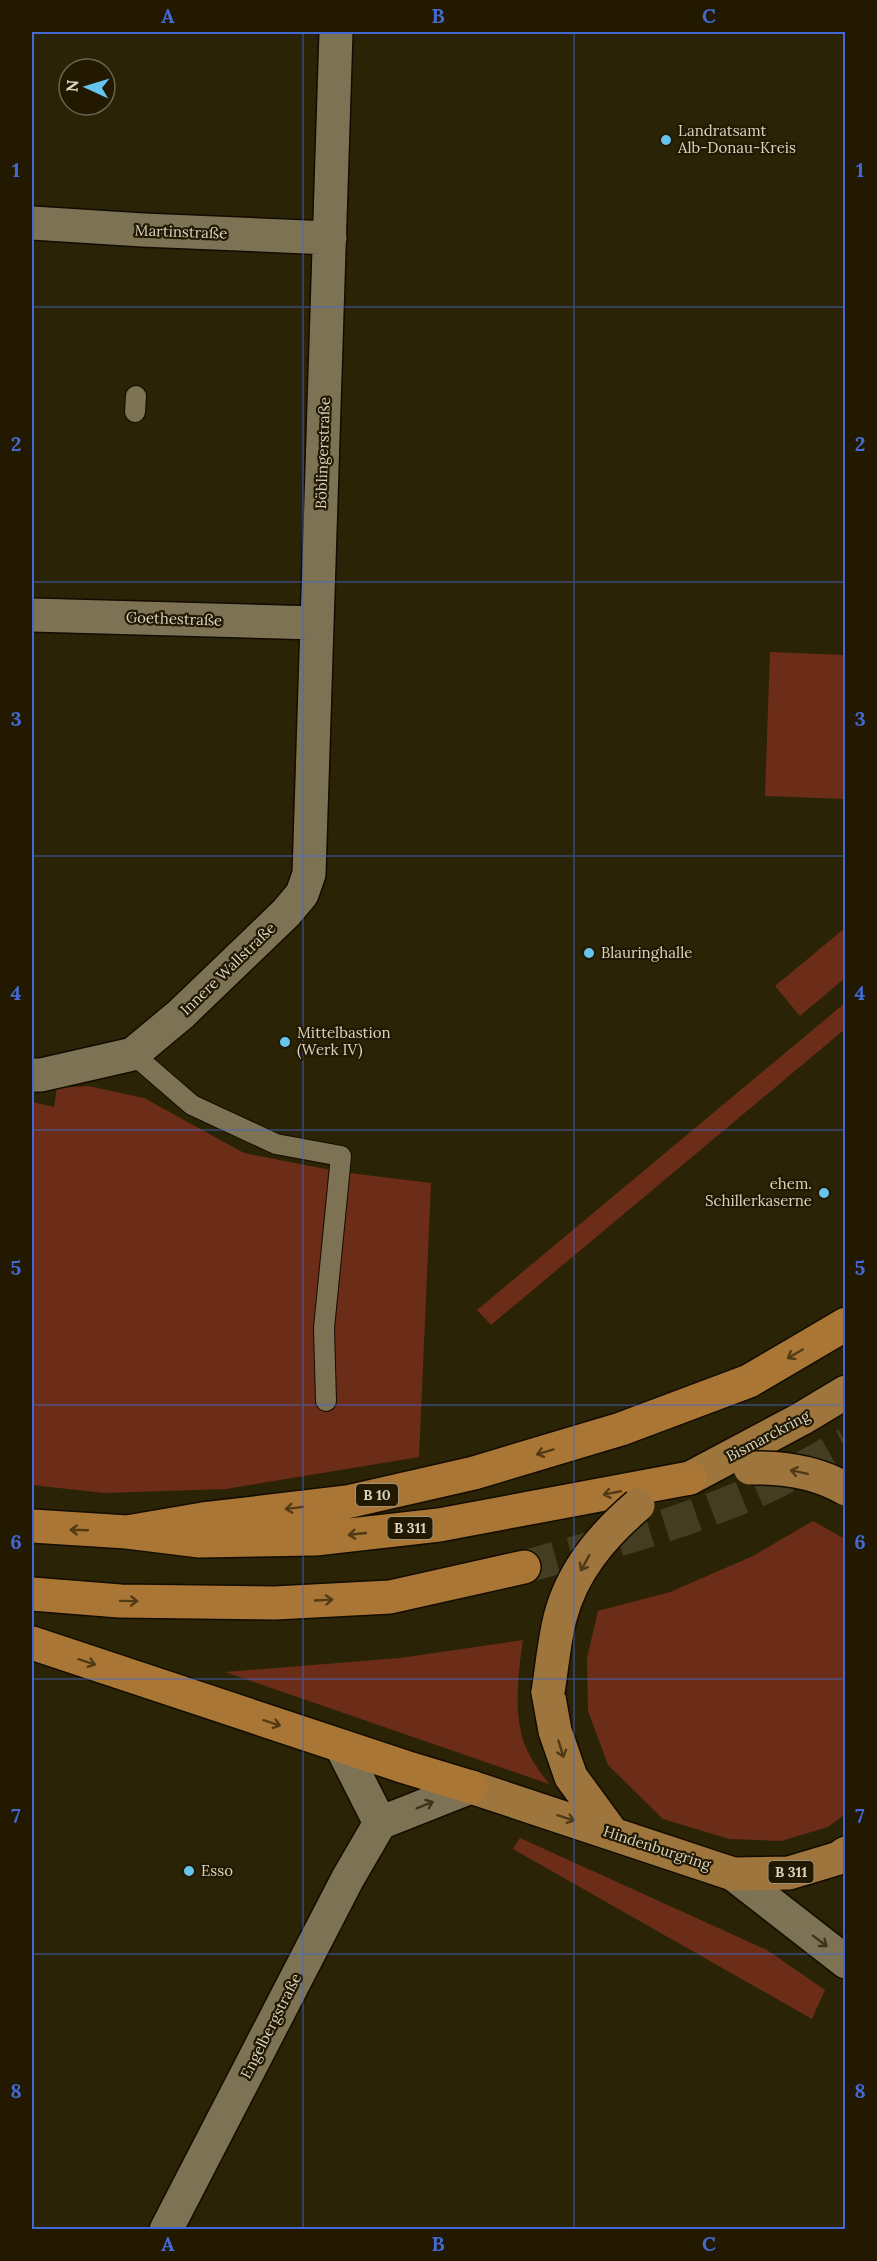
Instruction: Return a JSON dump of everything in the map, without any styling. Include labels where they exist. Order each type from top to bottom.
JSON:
[{"type":"highway","name":"B 10","points":[[32,1526],[127,1532],[203,1519],[346,1502],[474,1473],[621,1429],[749,1381],[846,1324]]},
{"type":"highway","name":"B 311","points":[[127,1532],[200,1541],[315,1539],[439,1525],[690,1478]]},
{"type":"highway","points":[[32,1594],[120,1601],[286,1603],[390,1596],[524,1567]]},
{"type":"highway","name":"B 311","points":[[32,1643],[471,1787]]},
{"type":"main road","name":"Bismarckring","points":[[690,1478],[801,1419],[846,1392]]},
{"type":"main road","points":[[612,1833],[571,1777],[555,1731],[548,1692],[560,1618],[572,1587],[591,1552],[614,1526],[638,1505],[668,1487],[690,1478],[750,1468],[772,1467],[802,1472],[836,1483],[846,1489]]},
{"type":"main road","name":"Hindenburgring","points":[[471,1787],[733,1874],[789,1873],[839,1858],[846,1853]]},
{"type":"street","name":"Böblingerstraße","points":[[309,874],[336,32]]},
{"type":"street","name":"Martinstraße","points":[[32,223],[330,238]]},
{"type":"street","name":"Goethestraße","points":[[32,615],[317,623]]},
{"type":"street","name":"Innere Wallstraße","points":[[32,1075],[41,1076],[134,1054],[180,1014],[286,913],[302,894],[309,874]]},
{"type":"street","points":[[341,1746],[380,1823],[471,1787]]},
{"type":"street","name":"Engelbergstraße","points":[[166,2229],[332,1908],[380,1823]]},
{"type":"street","points":[[733,1874],[846,1962]]},
{"type":"lane","points":[[134,1054],[192,1105],[276,1144],[341,1156],[324,1328],[326,1401]]},
{"type":"shaded area","points":[[770,652],[845,655],[845,799],[765,796]]},
{"type":"shaded area","points":[[845,928],[845,978],[800,1016],[775,986]]},
{"type":"shaded area","points":[[845,1003],[845,1029],[491,1325],[477,1310]]},
{"type":"shaded area","points":[[88,1086],[144,1098],[244,1153],[341,1172],[431,1183],[419,1457],[226,1489],[104,1493],[32,1485],[32,1102],[54,1107],[57,1088]]},
{"type":"shaded area","points":[[813,1521],[845,1539],[845,1814],[828,1827],[781,1841],[729,1839],[663,1819],[608,1765],[588,1711],[587,1658],[598,1611],[670,1592],[753,1556]]},
{"type":"shaded area","points":[[523,1640],[518,1682],[520,1726],[530,1756],[549,1784],[225,1672],[400,1658]]},
{"type":"shaded area","points":[[520,1838],[767,1950],[825,1990],[812,2019],[513,1849]]},
{"type":"tunnel","points":[[524,1567],[696,1515],[776,1482],[846,1444]]},
{"type":"place","name":"Landratsamt Alb-Donau-Kreis","points":[[666,140]]},
{"type":"place","name":"Blauringhalle","points":[[589,953]]},
{"type":"place","name":"Mittelbastion (Werk IV)","points":[[285,1042]]},
{"type":"place","name":"ehem. Schillerkaserne","points":[[824,1193]]},
{"type":"place","name":"Esso","points":[[189,1871]]}]
